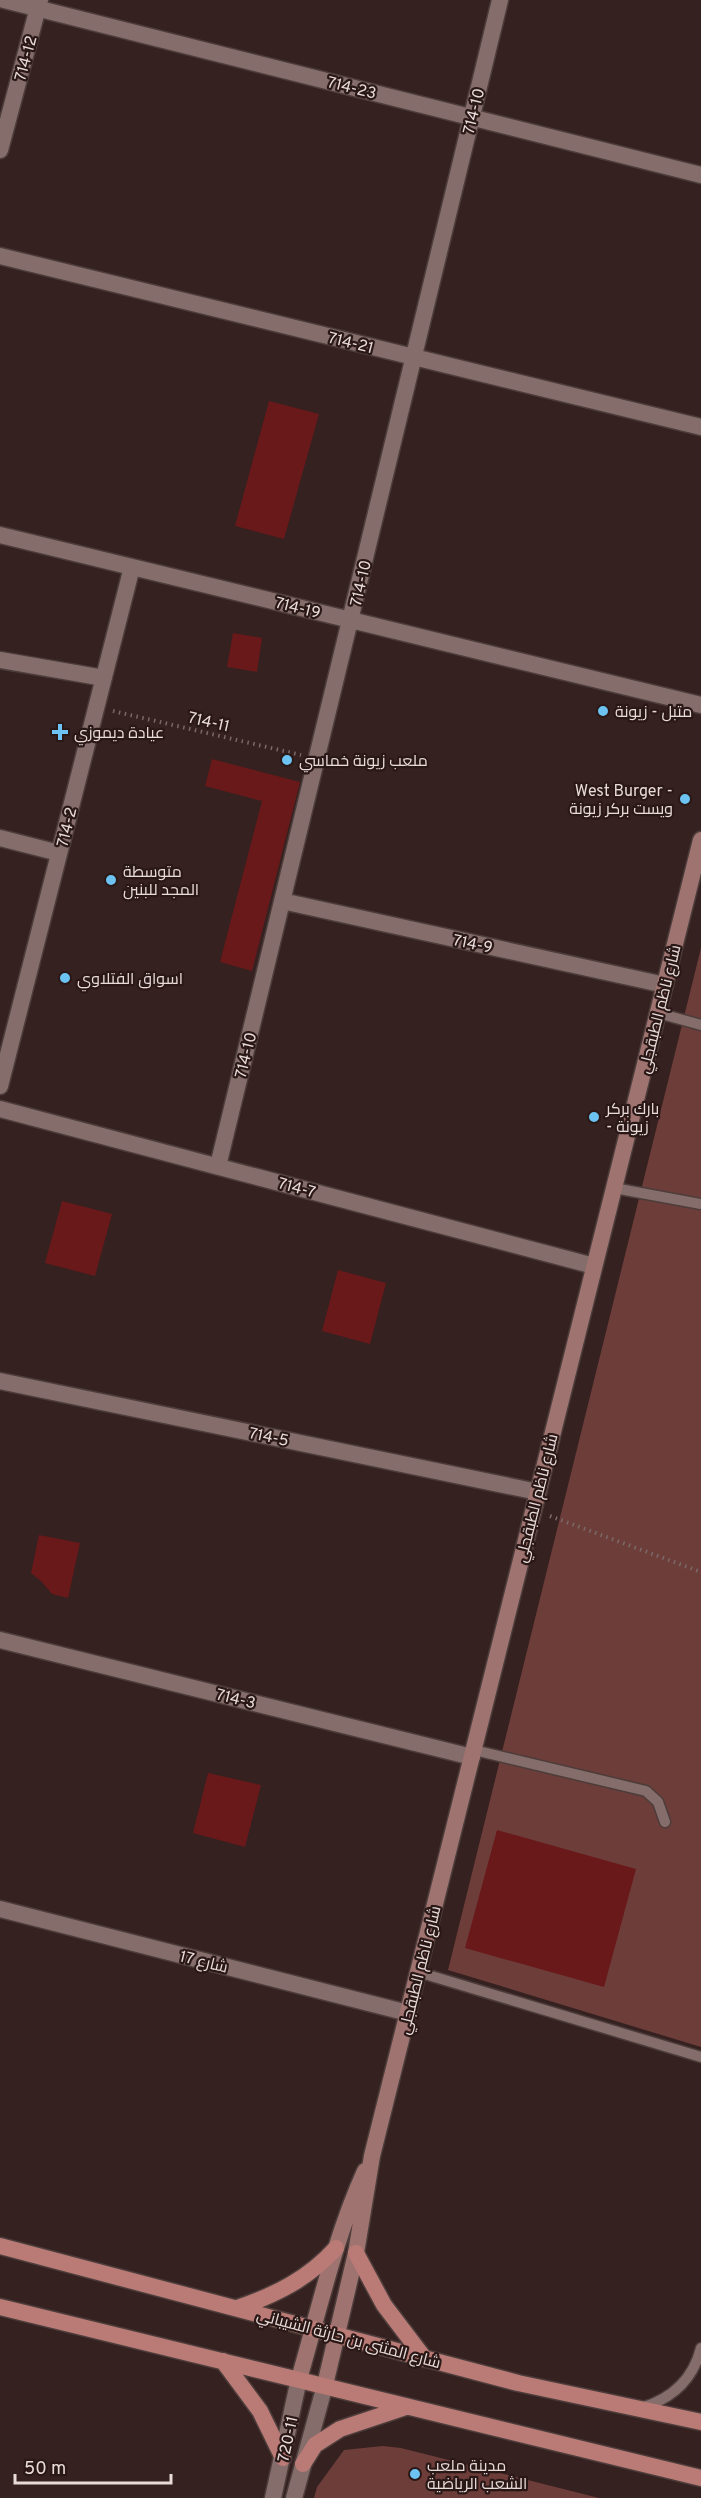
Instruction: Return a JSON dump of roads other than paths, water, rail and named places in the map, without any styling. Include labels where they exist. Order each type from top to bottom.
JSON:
[{"type":"main road","name":"شارع ناظم الطبقجلي","points":[[325,2385],[356,2253],[372,2156],[701,840]]},
{"type":"main road","name":"شارع ناظم الطبقجلي","points":[[299,2379],[336,2248],[372,2156]]},
{"type":"main road","name":"شارع المثنى بن حارثة الشيباني","points":[[0,2246],[518,2383],[701,2422]]},
{"type":"main road","points":[[237,2308],[292,2285],[325,2260],[336,2248]]},
{"type":"main road","points":[[356,2253],[389,2312],[425,2359]]},
{"type":"main road","points":[[0,2307],[700,2478]]},
{"type":"main road","points":[[223,2361],[260,2411],[283,2458]]},
{"type":"main road","points":[[303,2464],[315,2445],[340,2429],[408,2406]]},
{"type":"street","name":"714-23","points":[[4,0],[39,4],[701,175]]},
{"type":"street","name":"714-10","points":[[218,1166],[500,0]]},
{"type":"street","name":"714-12","points":[[0,150],[39,4]]},
{"type":"street","name":"714-21","points":[[0,256],[701,427]]},
{"type":"street","name":"714-19","points":[[0,535],[701,705]]},
{"type":"street","name":"714-2","points":[[0,1086],[132,567]]},
{"type":"street","points":[[0,660],[104,678]]},
{"type":"street","points":[[0,838],[59,853]]},
{"type":"street","name":"714-9","points":[[282,901],[664,985]]},
{"type":"street","name":"714-7","points":[[0,1109],[594,1266]]},
{"type":"street","name":"714-5","points":[[0,1381],[538,1492]]},
{"type":"street","name":"714-3","points":[[0,1640],[473,1753]]},
{"type":"street","name":"شارع 17","points":[[0,1909],[408,2013]]},
{"type":"street","name":"720-11","points":[[273,2498],[299,2379]]},
{"type":"street","name":"720-11","points":[[294,2498],[325,2385]]},
{"type":"lane","points":[[658,1013],[701,1025]]},
{"type":"lane","points":[[614,1188],[701,1204]]},
{"type":"lane","points":[[473,1753],[646,1791],[658,1802],[664,1822]]},
{"type":"lane","points":[[418,1972],[701,2057]]},
{"type":"lane","points":[[638,2409],[667,2397],[679,2388],[693,2369],[701,2348]]},
{"type":"place","name":"متبل - زيونة","points":[[603,711]]},
{"type":"place","name":"عيادة ديموزي","points":[[60,732]]},
{"type":"place","name":"ملعب زيونة خماسي","points":[[287,760]]},
{"type":"place","name":"West Burger - ويست بركر زيونة","points":[[685,799]]},
{"type":"place","name":"متوسطة المجد للبنين","points":[[111,880]]},
{"type":"place","name":"اسواق الفتلاوي","points":[[65,978]]},
{"type":"place","name":"بارك بركر - زيونة","points":[[594,1117]]},
{"type":"place","name":"مدينة ملعب الشعب الرياضية","points":[[415,2474]]}]
